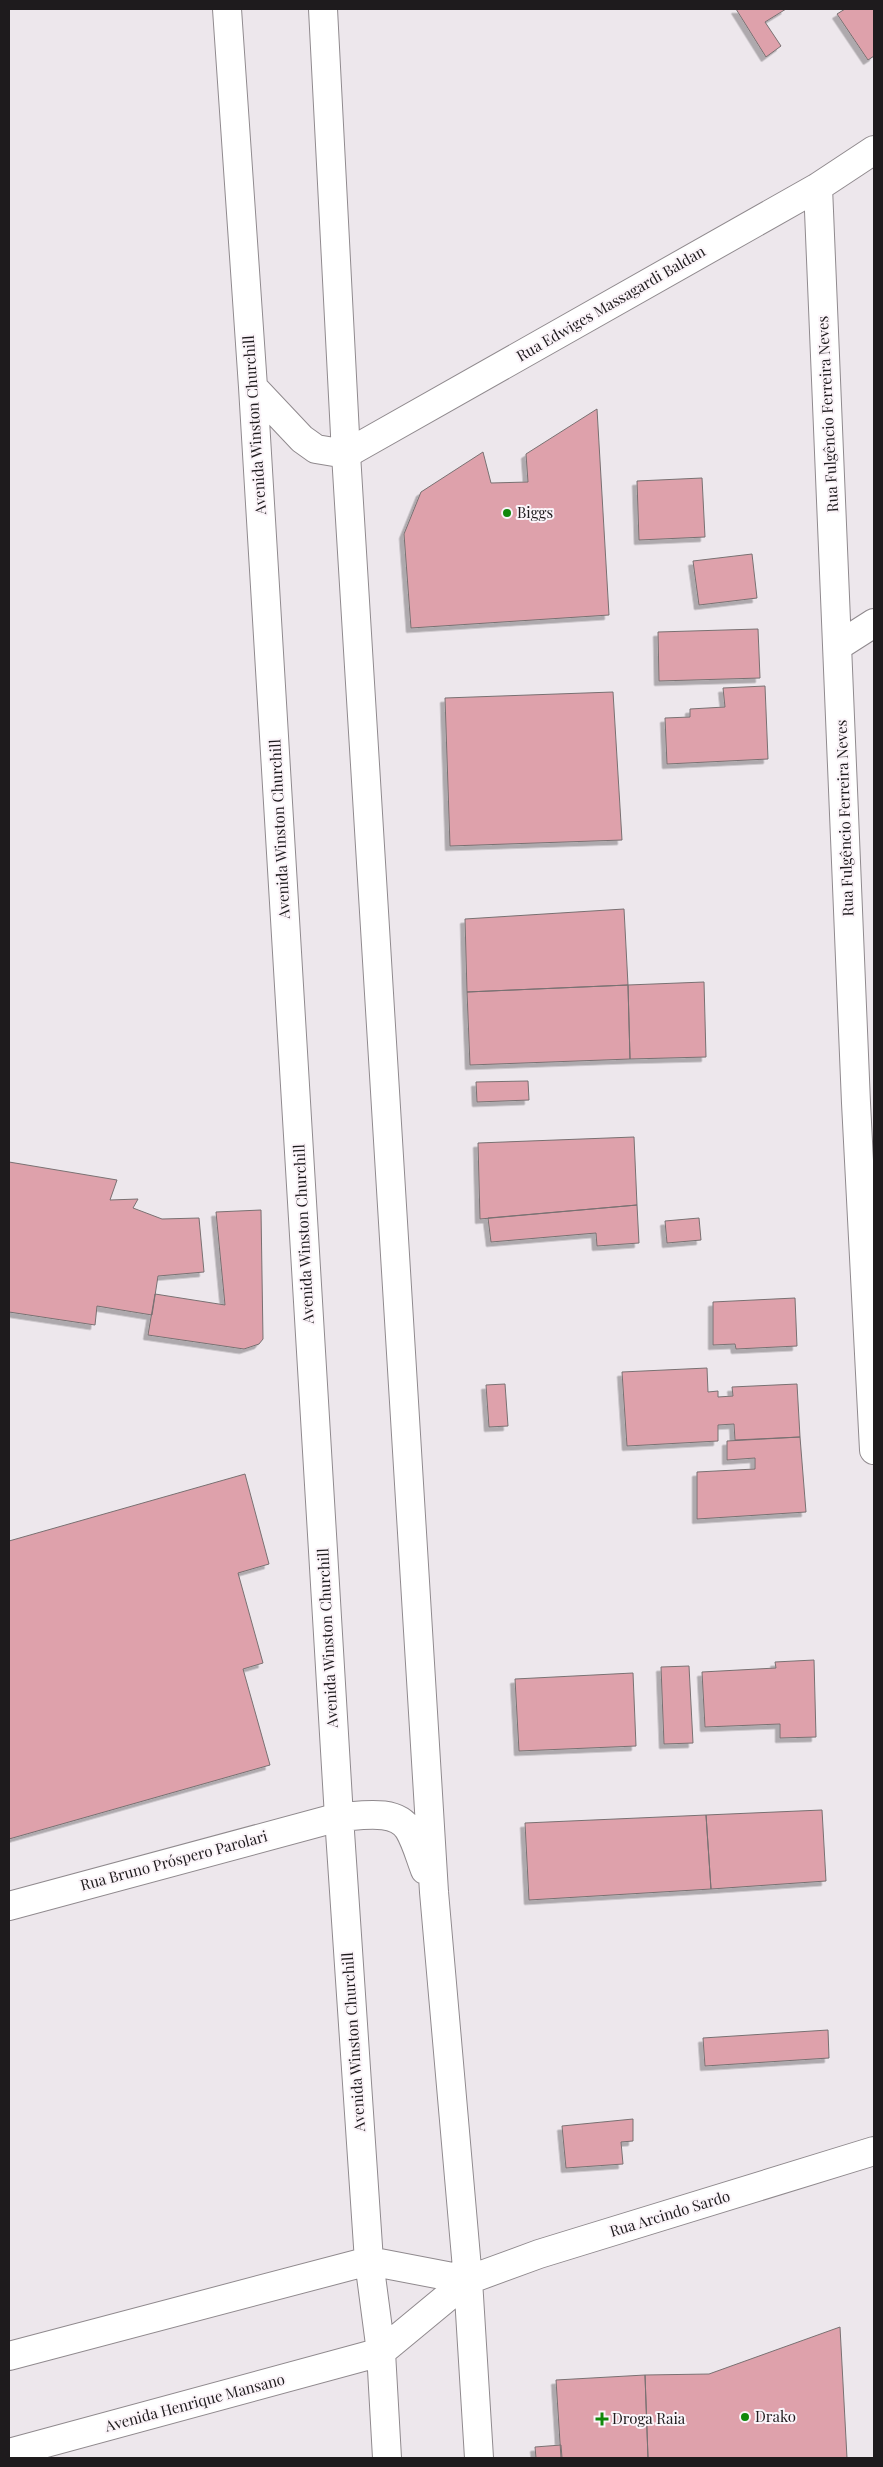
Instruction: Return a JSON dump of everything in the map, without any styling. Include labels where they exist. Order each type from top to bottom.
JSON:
[{"type":"main road","name":"Avenida Winston Churchill","points":[[227,9],[253,387],[339,1817],[370,2261],[380,2352],[387,2458]]},
{"type":"main road","points":[[324,9],[346,454],[434,1892],[468,2280],[479,2458]]},
{"type":"main road","name":"Rua Edwiges Massagardi Baldan","points":[[346,454],[818,187],[874,150]]},
{"type":"main road","name":"Rua Fulgêncio Ferreira Neves","points":[[818,187],[838,646],[865,1097],[874,1450]]},
{"type":"main road","points":[[253,387],[302,439],[316,449],[346,454]]},
{"type":"main road","points":[[838,646],[874,623]]},
{"type":"main road","name":"Rua Bruno Próspero Parolari","points":[[9,1906],[339,1817],[374,1815],[394,1818],[408,1829],[434,1892]]},
{"type":"main road","name":"Rua Arcindo Sardo","points":[[468,2280],[540,2254],[874,2151]]},
{"type":"main road","points":[[9,2356],[370,2261],[468,2280]]},
{"type":"main road","points":[[380,2352],[468,2280]]},
{"type":"main road","name":"Avenida Henrique Mansano","points":[[9,2452],[380,2352]]},
{"type":"building","points":[[736,9],[786,9],[765,22],[781,46],[766,57]]},
{"type":"building","points":[[845,9],[874,9],[874,56],[868,60],[837,14]]},
{"type":"building","name":"Biggs","points":[[597,409],[609,615],[411,628],[404,534],[421,492],[483,452],[491,483],[528,482],[526,454]]},
{"type":"building","points":[[702,478],[705,537],[639,540],[637,481]]},
{"type":"building","points":[[752,554],[757,598],[699,605],[693,561]]},
{"type":"building","points":[[758,629],[760,678],[659,681],[658,632]]},
{"type":"building","points":[[765,686],[768,759],[667,764],[665,718],[690,717],[690,709],[725,707],[723,688]]},
{"type":"building","points":[[613,692],[622,840],[450,846],[445,698]]},
{"type":"building","points":[[624,909],[628,985],[467,992],[465,919]]},
{"type":"building","points":[[704,982],[706,1057],[630,1059],[628,985]]},
{"type":"building","points":[[628,985],[630,1059],[470,1065],[467,992]]},
{"type":"building","points":[[528,1081],[529,1100],[477,1102],[476,1082]]},
{"type":"building","points":[[634,1137],[637,1205],[480,1219],[478,1143]]},
{"type":"building","points":[[9,1162],[117,1180],[110,1200],[138,1199],[133,1208],[162,1219],[199,1218],[204,1272],[158,1276],[152,1315],[97,1306],[95,1325],[9,1312]]},
{"type":"building","points":[[637,1205],[639,1243],[597,1246],[596,1233],[491,1242],[488,1218]]},
{"type":"building","points":[[261,1210],[263,1339],[259,1344],[244,1349],[148,1335],[155,1294],[225,1305],[216,1212]]},
{"type":"building","points":[[699,1218],[701,1240],[667,1243],[665,1221]]},
{"type":"building","points":[[795,1298],[797,1346],[736,1349],[735,1344],[713,1345],[713,1302]]},
{"type":"building","points":[[707,1368],[708,1392],[718,1391],[718,1397],[733,1396],[732,1387],[797,1384],[800,1437],[735,1440],[734,1424],[718,1425],[718,1441],[627,1446],[622,1372]]},
{"type":"building","points":[[505,1384],[508,1426],[489,1427],[486,1385]]},
{"type":"building","points":[[800,1437],[806,1512],[697,1519],[697,1472],[755,1469],[755,1458],[727,1460],[727,1441]]},
{"type":"building","points":[[245,1474],[269,1564],[238,1573],[263,1663],[243,1669],[270,1765],[9,1839],[9,1541]]},
{"type":"building","points":[[814,1660],[816,1737],[780,1738],[780,1724],[705,1727],[702,1672],[776,1668],[775,1662]]},
{"type":"building","points":[[689,1666],[693,1743],[664,1744],[661,1667]]},
{"type":"building","points":[[633,1673],[636,1746],[519,1751],[515,1679]]},
{"type":"building","points":[[822,1810],[826,1881],[711,1889],[706,1815]]},
{"type":"building","points":[[706,1815],[711,1889],[529,1900],[525,1823]]},
{"type":"building","points":[[828,2030],[829,2058],[705,2066],[703,2038]]},
{"type":"building","points":[[633,2119],[633,2141],[621,2142],[623,2164],[566,2168],[562,2126]]},
{"type":"building","name":"Drako","points":[[840,2327],[847,2458],[648,2458],[645,2375],[709,2374]]},
{"type":"building","name":"Droga Raia","points":[[645,2375],[648,2458],[561,2458],[556,2380]]},
{"type":"building","points":[[561,2445],[562,2458],[536,2458],[535,2447]]},
{"type":"place","name":"Biggs","points":[[507,513]]},
{"type":"place","name":"Drako","points":[[745,2417]]},
{"type":"place","name":"Droga Raia","points":[[602,2419]]}]
